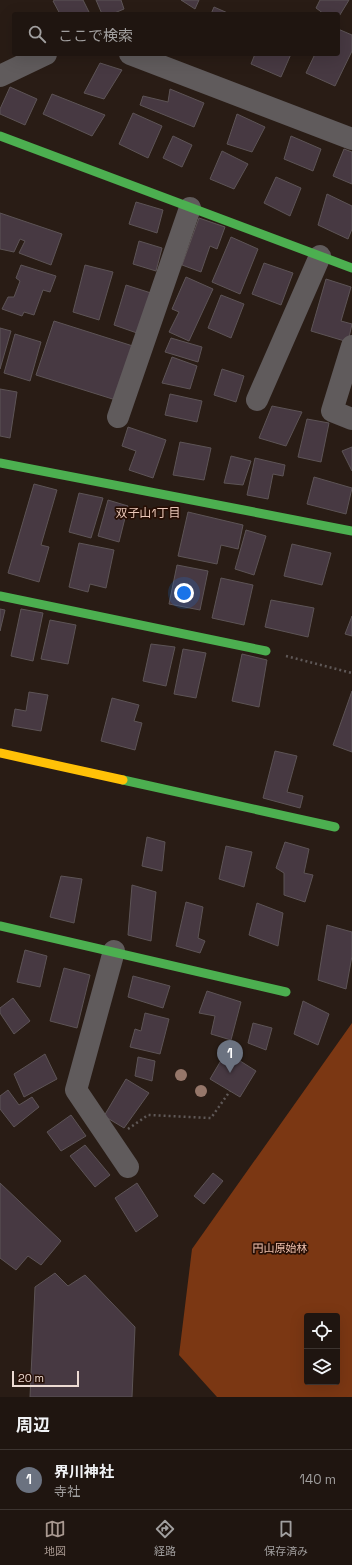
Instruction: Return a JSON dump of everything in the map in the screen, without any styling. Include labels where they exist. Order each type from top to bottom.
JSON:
[{"type":"street","points":[[0,76],[42,56]]},
{"type":"street","points":[[135,56],[352,139]]},
{"type":"street","points":[[0,136],[352,268]]},
{"type":"street","points":[[118,417],[190,208]]},
{"type":"street","points":[[257,400],[320,256]]},
{"type":"street","points":[[352,346],[332,411],[352,419]]},
{"type":"street","points":[[0,463],[352,531]]},
{"type":"street","points":[[0,596],[266,651]]},
{"type":"street","points":[[0,753],[335,827]]},
{"type":"street","points":[[0,926],[114,951],[286,992]]},
{"type":"street","points":[[114,951],[76,1090],[128,1167]]},
{"type":"path","points":[[266,651],[352,673]]},
{"type":"path","points":[[125,1131],[148,1115],[211,1118],[230,1091]]},
{"type":"green space","name":"円山原始林","points":[[352,1023],[352,1397],[217,1397],[179,1355],[192,1249]]},
{"type":"building","points":[[83,0],[89,12],[59,12],[53,1]]},
{"type":"building","points":[[96,0],[121,0],[124,9],[117,12],[101,12]]},
{"type":"building","points":[[181,0],[199,0],[195,9]]},
{"type":"building","points":[[320,0],[349,0],[340,15],[340,12],[321,12],[316,8]]},
{"type":"building","points":[[214,7],[225,12],[212,12]]},
{"type":"building","points":[[340,30],[352,35],[352,51],[335,86],[306,73],[314,56],[340,56]]},
{"type":"building","points":[[254,56],[290,56],[281,77],[251,64]]},
{"type":"building","points":[[100,63],[122,70],[104,99],[84,93]]},
{"type":"building","points":[[10,87],[37,99],[25,125],[0,114],[0,109]]},
{"type":"building","points":[[170,89],[204,103],[194,127],[140,105],[143,96],[168,102]]},
{"type":"building","points":[[52,94],[105,115],[92,136],[43,114]]},
{"type":"building","points":[[133,113],[162,126],[148,158],[119,144]]},
{"type":"building","points":[[237,114],[265,127],[252,152],[227,144]]},
{"type":"building","points":[[173,136],[192,145],[182,167],[163,158]]},
{"type":"building","points":[[291,136],[321,149],[313,171],[284,159]]},
{"type":"building","points":[[344,149],[352,152],[352,184],[333,176]]},
{"type":"building","points":[[222,151],[248,164],[234,189],[210,179]]},
{"type":"building","points":[[276,177],[301,188],[290,216],[264,203]]},
{"type":"building","points":[[327,194],[352,206],[352,229],[348,239],[318,225]]},
{"type":"building","points":[[136,202],[163,210],[157,233],[129,224]]},
{"type":"building","points":[[0,213],[62,234],[51,265],[19,253],[25,241],[20,239],[14,252],[0,249]]},
{"type":"building","points":[[199,218],[225,227],[217,249],[210,246],[201,272],[182,265]]},
{"type":"building","points":[[231,237],[258,249],[240,294],[212,282]]},
{"type":"building","points":[[139,241],[162,248],[156,271],[133,264]]},
{"type":"building","points":[[264,263],[293,273],[281,305],[252,294]]},
{"type":"building","points":[[21,265],[56,276],[50,292],[43,290],[34,315],[24,312],[22,316],[2,309],[8,297],[14,297],[20,281],[16,278]]},
{"type":"building","points":[[85,265],[113,272],[99,320],[73,312]]},
{"type":"building","points":[[186,277],[213,289],[189,341],[169,332],[179,312],[172,309]]},
{"type":"building","points":[[326,279],[351,287],[341,321],[352,324],[348,342],[311,331]]},
{"type":"building","points":[[126,285],[151,293],[137,333],[114,325]]},
{"type":"building","points":[[221,295],[244,304],[231,338],[208,328]]},
{"type":"building","points":[[54,321],[136,347],[119,401],[36,375]]},
{"type":"building","points":[[0,328],[11,331],[0,369]]},
{"type":"building","points":[[15,334],[41,342],[30,381],[4,373]]},
{"type":"building","points":[[171,338],[202,347],[198,362],[165,352]]},
{"type":"building","points":[[172,357],[197,366],[190,389],[162,383]]},
{"type":"building","points":[[222,369],[244,376],[236,402],[214,395]]},
{"type":"building","points":[[0,389],[17,392],[10,438],[0,436]]},
{"type":"building","points":[[170,394],[202,401],[197,422],[165,415]]},
{"type":"building","points":[[272,406],[302,412],[286,446],[259,438]]},
{"type":"building","points":[[307,419],[329,423],[321,462],[298,457]]},
{"type":"building","points":[[128,427],[166,440],[153,478],[129,470],[136,451],[122,446]]},
{"type":"building","points":[[180,442],[211,448],[204,480],[173,475]]},
{"type":"building","points":[[352,447],[352,471],[342,451]]},
{"type":"building","points":[[231,456],[251,461],[243,485],[224,483]]},
{"type":"building","points":[[255,458],[285,465],[283,476],[273,474],[268,499],[247,495]]},
{"type":"building","points":[[314,477],[352,488],[346,514],[307,504]]},
{"type":"building","points":[[34,484],[57,490],[41,545],[49,547],[39,582],[8,573]]},
{"type":"building","points":[[79,493],[103,498],[91,538],[69,532]]},
{"type":"building","points":[[108,500],[128,506],[119,542],[98,536]]},
{"type":"building","points":[[188,512],[243,525],[238,549],[221,545],[217,564],[178,556]]},
{"type":"building","points":[[246,530],[266,536],[254,575],[235,569]]},
{"type":"building","points":[[79,543],[114,550],[106,588],[90,584],[88,592],[69,587]]},
{"type":"building","points":[[292,544],[331,553],[322,585],[284,576]]},
{"type":"building","points":[[177,565],[208,571],[200,610],[169,604]]},
{"type":"building","points":[[221,578],[253,585],[244,625],[212,618]]},
{"type":"building","points":[[271,600],[314,608],[308,637],[265,627]]},
{"type":"building","points":[[0,609],[5,610],[0,631]]},
{"type":"building","points":[[21,609],[43,613],[33,661],[11,656]]},
{"type":"building","points":[[352,616],[352,636],[345,634]]},
{"type":"building","points":[[50,620],[76,625],[68,664],[41,659]]},
{"type":"building","points":[[151,644],[175,647],[166,686],[143,681]]},
{"type":"building","points":[[183,649],[206,653],[196,698],[174,694]]},
{"type":"building","points":[[242,654],[267,660],[259,707],[232,701]]},
{"type":"building","points":[[352,691],[352,752],[333,745]]},
{"type":"building","points":[[29,692],[48,695],[41,731],[12,726],[15,709],[26,711]]},
{"type":"building","points":[[112,698],[139,705],[134,721],[142,723],[135,750],[101,741]]},
{"type":"building","points":[[275,751],[297,756],[287,792],[303,796],[300,808],[263,798]]},
{"type":"building","points":[[147,837],[165,842],[162,871],[142,866]]},
{"type":"building","points":[[285,842],[309,849],[304,873],[313,875],[305,902],[284,895],[284,873],[276,868]]},
{"type":"building","points":[[226,846],[252,852],[244,887],[219,879]]},
{"type":"building","points":[[61,876],[82,879],[74,923],[50,917]]},
{"type":"building","points":[[132,885],[156,892],[151,941],[128,935]]},
{"type":"building","points":[[186,902],[203,907],[198,938],[205,941],[200,953],[176,946]]},
{"type":"building","points":[[257,903],[283,913],[278,946],[249,935]]},
{"type":"building","points":[[327,925],[352,932],[352,956],[346,989],[318,980]]},
{"type":"building","points":[[25,950],[47,956],[40,987],[17,982]]},
{"type":"building","points":[[64,968],[90,975],[77,1028],[50,1021]]},
{"type":"building","points":[[133,976],[170,986],[163,1008],[128,997]]},
{"type":"building","points":[[207,991],[241,1002],[231,1040],[211,1034],[215,1016],[199,1013]]},
{"type":"building","points":[[13,998],[30,1021],[14,1034],[0,1013],[0,1008]]},
{"type":"building","points":[[303,1001],[329,1014],[318,1045],[294,1034]]},
{"type":"building","points":[[145,1013],[169,1019],[160,1054],[130,1047],[135,1029],[141,1031]]},
{"type":"building","points":[[253,1023],[272,1028],[266,1050],[248,1043]]},
{"type":"building","points":[[226,1052],[256,1071],[240,1097],[210,1079]]},
{"type":"building","points":[[45,1054],[57,1079],[24,1097],[14,1074]]},
{"type":"building","points":[[138,1057],[155,1061],[152,1081],[135,1076]]},
{"type":"building","points":[[126,1079],[149,1093],[124,1128],[104,1116]]},
{"type":"building","points":[[8,1090],[19,1105],[32,1097],[39,1107],[14,1127],[0,1109],[0,1096]]},
{"type":"building","points":[[71,1115],[86,1136],[61,1151],[47,1132]]},
{"type":"building","points":[[85,1145],[110,1175],[95,1187],[70,1156]]},
{"type":"building","points":[[213,1173],[223,1181],[204,1204],[194,1196]]},
{"type":"building","points":[[0,1183],[61,1241],[41,1265],[28,1256],[16,1270],[0,1258]]},
{"type":"building","points":[[137,1183],[158,1216],[136,1232],[115,1198]]},
{"type":"building","points":[[55,1273],[68,1286],[85,1275],[135,1327],[132,1397],[30,1397],[35,1287]]},
{"type":"traffic: fast","points":[[0,136],[352,268]]},
{"type":"traffic: fast","points":[[0,463],[352,531]]},
{"type":"traffic: fast","points":[[0,596],[266,651]]},
{"type":"traffic: fast","points":[[123,780],[335,827]]},
{"type":"traffic: fast","points":[[0,926],[286,992]]},
{"type":"traffic: slow","points":[[0,753],[123,780]]},
{"type":"place","name":"界川神社","points":[[230,1073]]},
{"type":"district","name":"双子山1丁目","points":[[148,513]]}]
